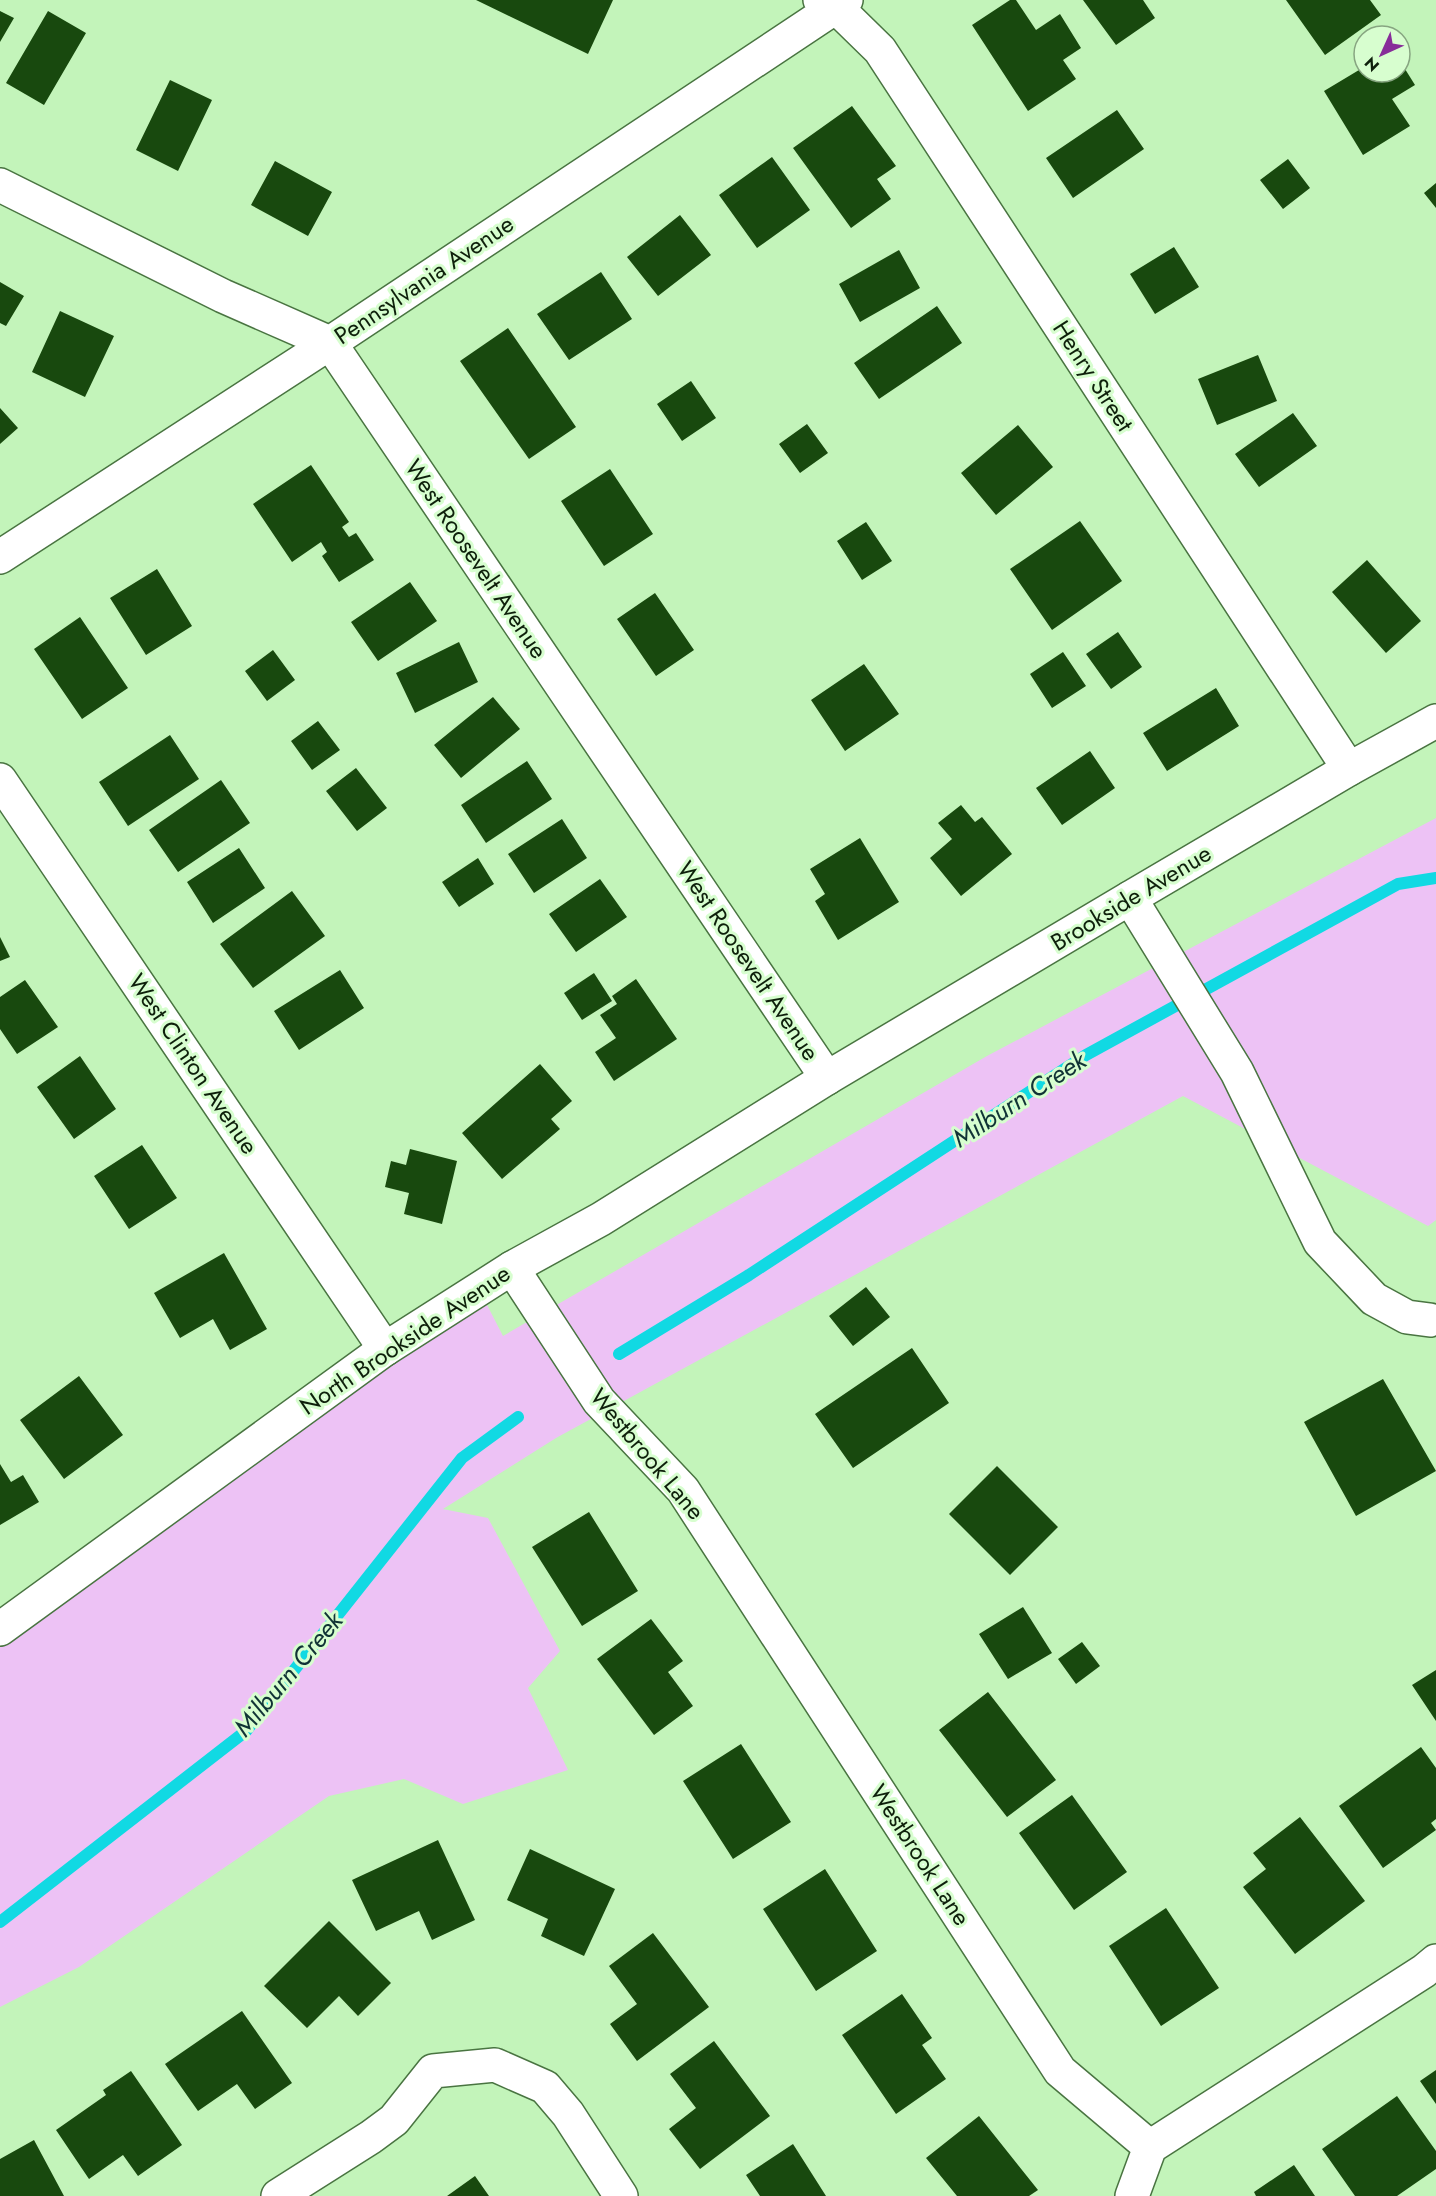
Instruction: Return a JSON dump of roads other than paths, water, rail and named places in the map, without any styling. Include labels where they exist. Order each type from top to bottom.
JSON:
[{"type":"street","name":"Pennsylvania Avenue","points":[[0,557],[330,343],[834,2]]},
{"type":"street","name":"Henry Street","points":[[834,2],[880,50],[1349,769]]},
{"type":"street","points":[[0,185],[224,296],[330,343]]},
{"type":"street","name":"West Roosevelt Avenue","points":[[330,343],[827,1078]]},
{"type":"street","name":"Brookside Avenue","points":[[827,1078],[1349,769],[1436,721]]},
{"type":"street","name":"West Clinton Avenue","points":[[0,780],[385,1349]]},
{"type":"street","points":[[1130,898],[1237,1072],[1320,1242],[1374,1299],[1407,1317],[1430,1320]]},
{"type":"street","name":"North Brookside Avenue","points":[[0,1629],[385,1349],[512,1268],[601,1219],[827,1078]]},
{"type":"street","name":"Westbrook Lane","points":[[512,1268],[600,1401],[683,1490],[1060,2071],[1150,2147]]},
{"type":"street","points":[[1132,2196],[1150,2147],[1425,1971],[1436,1961]]},
{"type":"street","points":[[278,2196],[371,2138],[394,2120],[433,2071],[495,2065],[544,2087],[567,2114],[621,2196]]},
{"type":"waterway","name":"Milburn Creek","points":[[619,1354],[749,1275],[1086,1055],[1398,884],[1436,878]]},
{"type":"waterway","name":"Milburn Creek","points":[[0,1922],[246,1731],[462,1458],[518,1417]]}]
